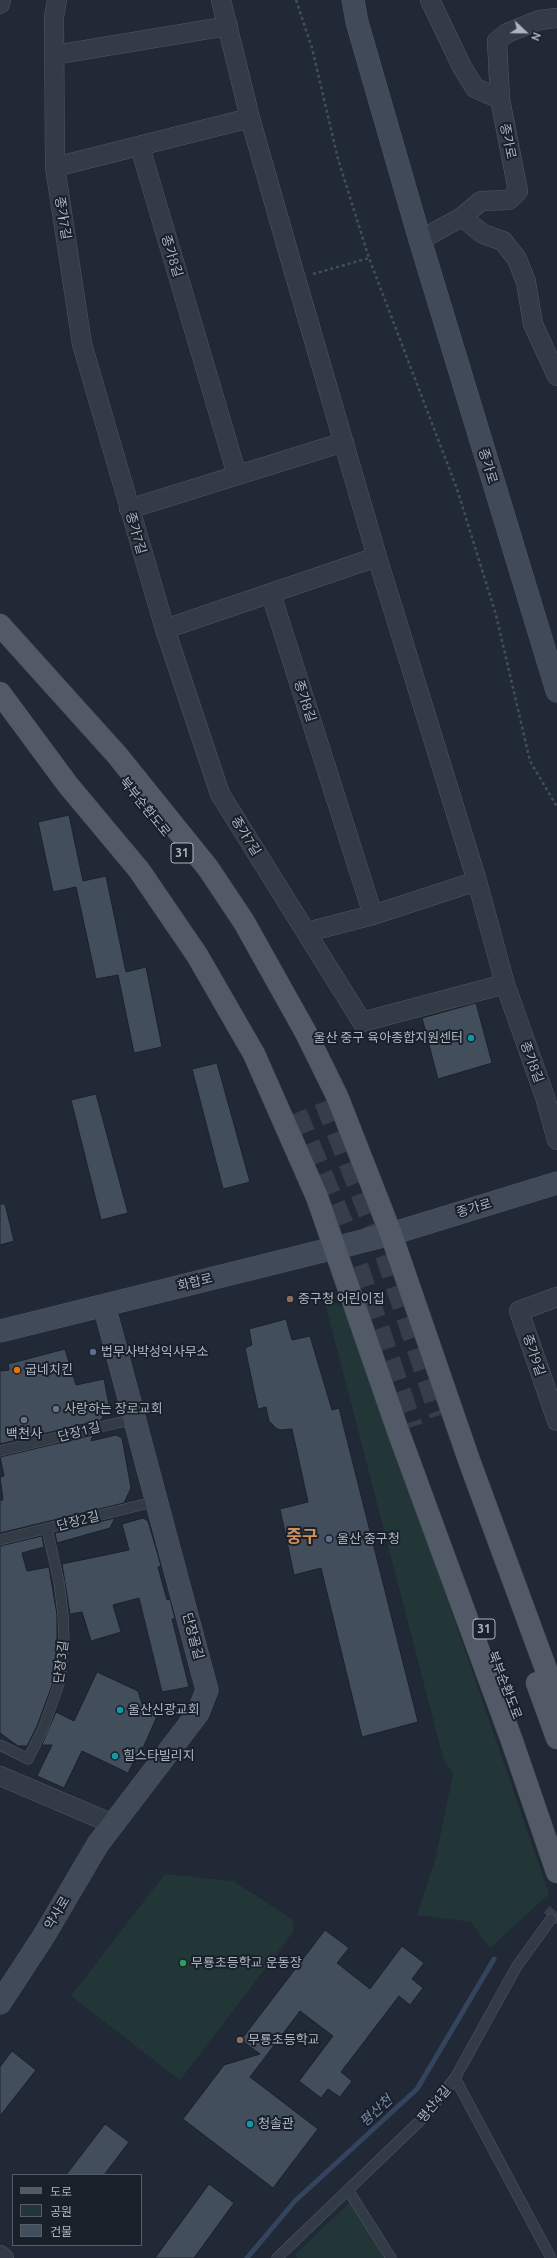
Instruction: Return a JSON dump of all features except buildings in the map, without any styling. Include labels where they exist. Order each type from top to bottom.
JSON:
[{"type":"main road","name":"종가로","points":[[352,0],[420,240],[557,691]]},
{"type":"main road","points":[[0,625],[117,755],[156,801],[208,868],[244,922],[306,1033],[337,1096],[391,1234],[470,1463],[557,1699]]},
{"type":"main road","name":"북부순환도로","points":[[0,633],[161,827],[198,875],[233,928],[265,982],[325,1101]]},
{"type":"main road","name":"31","points":[[0,678],[119,823],[171,892],[265,1047],[296,1113]]},
{"type":"main road","points":[[0,693],[68,785],[139,870],[197,955],[254,1054],[284,1118],[318,1197],[398,1431],[512,1741],[557,1872]]},
{"type":"main road","name":"종가로","points":[[391,1234],[557,1183]]},
{"type":"main road","name":"화합로","points":[[0,1332],[335,1246],[391,1234]]},
{"type":"main road","name":"단장골길","points":[[104,1305],[207,1690],[204,1701],[198,1713],[113,1824]]},
{"type":"main road","name":"31","points":[[440,1415],[557,1738]]},
{"type":"main road","name":"북부순환도로","points":[[412,1427],[557,1831]]},
{"type":"main road","name":"약사로","points":[[0,2002],[113,1824]]},
{"type":"street","points":[[0,4],[1,0]]},
{"type":"street","name":"종가7길","points":[[58,0],[54,17],[55,167],[82,344],[165,629],[220,794],[362,1022],[505,984]]},
{"type":"street","name":"종가8길","points":[[221,0],[250,118],[344,442],[477,881],[505,984],[545,1096],[557,1140]]},
{"type":"street","points":[[430,0],[462,67],[475,88],[500,99]]},
{"type":"street","name":"종가로","points":[[420,240],[462,218],[481,200],[509,200],[518,191],[500,99],[497,42],[508,32],[539,20],[557,18]]},
{"type":"street","points":[[54,55],[228,26]]},
{"type":"street","points":[[55,167],[140,147],[250,118]]},
{"type":"street","name":"종가8길","points":[[140,147],[237,475]]},
{"type":"street","points":[[462,218],[483,234],[503,241],[517,259],[526,282],[533,324],[557,376]]},
{"type":"street","points":[[129,509],[344,442]]},
{"type":"street","points":[[165,629],[378,557]]},
{"type":"street","name":"종가8길","points":[[271,594],[373,915]]},
{"type":"street","points":[[307,932],[373,915],[477,881]]},
{"type":"street","name":"종가9길","points":[[557,1297],[519,1311],[557,1421]]},
{"type":"street","points":[[0,1776],[113,1824]]},
{"type":"street","points":[[0,2254],[4,2258]]},
{"type":"lane","name":"단장1길","points":[[0,1451],[134,1419]]},
{"type":"lane","name":"단장2길","points":[[0,1540],[157,1501]]},
{"type":"lane","name":"단장3길","points":[[0,1745],[28,1759],[51,1709],[60,1681],[64,1640],[63,1614],[59,1582],[47,1529]]},
{"type":"lane","name":"평산4길","points":[[277,2258],[425,2116],[455,2078],[517,1966],[551,1919]]},
{"type":"lane","points":[[455,2078],[551,2258]]},
{"type":"lane","points":[[348,2190],[391,2258]]},
{"type":"path","points":[[296,0],[312,48],[338,159],[369,258],[457,489],[496,615],[530,761],[557,807]]},
{"type":"path","points":[[296,279],[369,258]]},
{"type":"green space","points":[[323,1295],[345,1309],[412,1497],[549,1894],[490,1948],[471,1922],[417,1915],[436,1857],[453,1774],[444,1761]]},
{"type":"green space","name":"무룡초등학교 운동장","points":[[165,1874],[233,1881],[292,1919],[294,1931],[180,2080],[71,1996]]},
{"type":"green space","points":[[351,2201],[388,2258],[297,2258],[295,2255]]},
{"type":"waterway","name":"평산천","points":[[247,2258],[295,2201],[417,2089],[494,1959]]},
{"type":"tunnel","points":[[325,1101],[388,1261],[440,1415]]},
{"type":"tunnel","points":[[296,1113],[345,1230],[412,1427]]},
{"type":"tunnel","points":[[551,1919],[557,1912]]},
{"type":"place","name":"울산 중구 육아종합지원센터","points":[[471,1038]]},
{"type":"place","name":"중구청 어린이집","points":[[290,1299]]},
{"type":"place","name":"법무사박성익사무소","points":[[93,1352]]},
{"type":"place","name":"굽네치킨","points":[[17,1370]]},
{"type":"place","name":"사랑하는 장로교회","points":[[56,1409]]},
{"type":"place","name":"백천사","points":[[24,1420]]},
{"type":"place","name":"울산 중구청","points":[[329,1539]]},
{"type":"place","name":"울산신광교회","points":[[120,1710]]},
{"type":"place","name":"힐스타빌리지","points":[[115,1756]]},
{"type":"place","name":"무룡초등학교 운동장","points":[[183,1963]]},
{"type":"place","name":"무룡초등학교","points":[[240,2040]]},
{"type":"place","name":"청솔관","points":[[250,2124]]},
{"type":"district","name":"중구","points":[[302,1536]]}]
